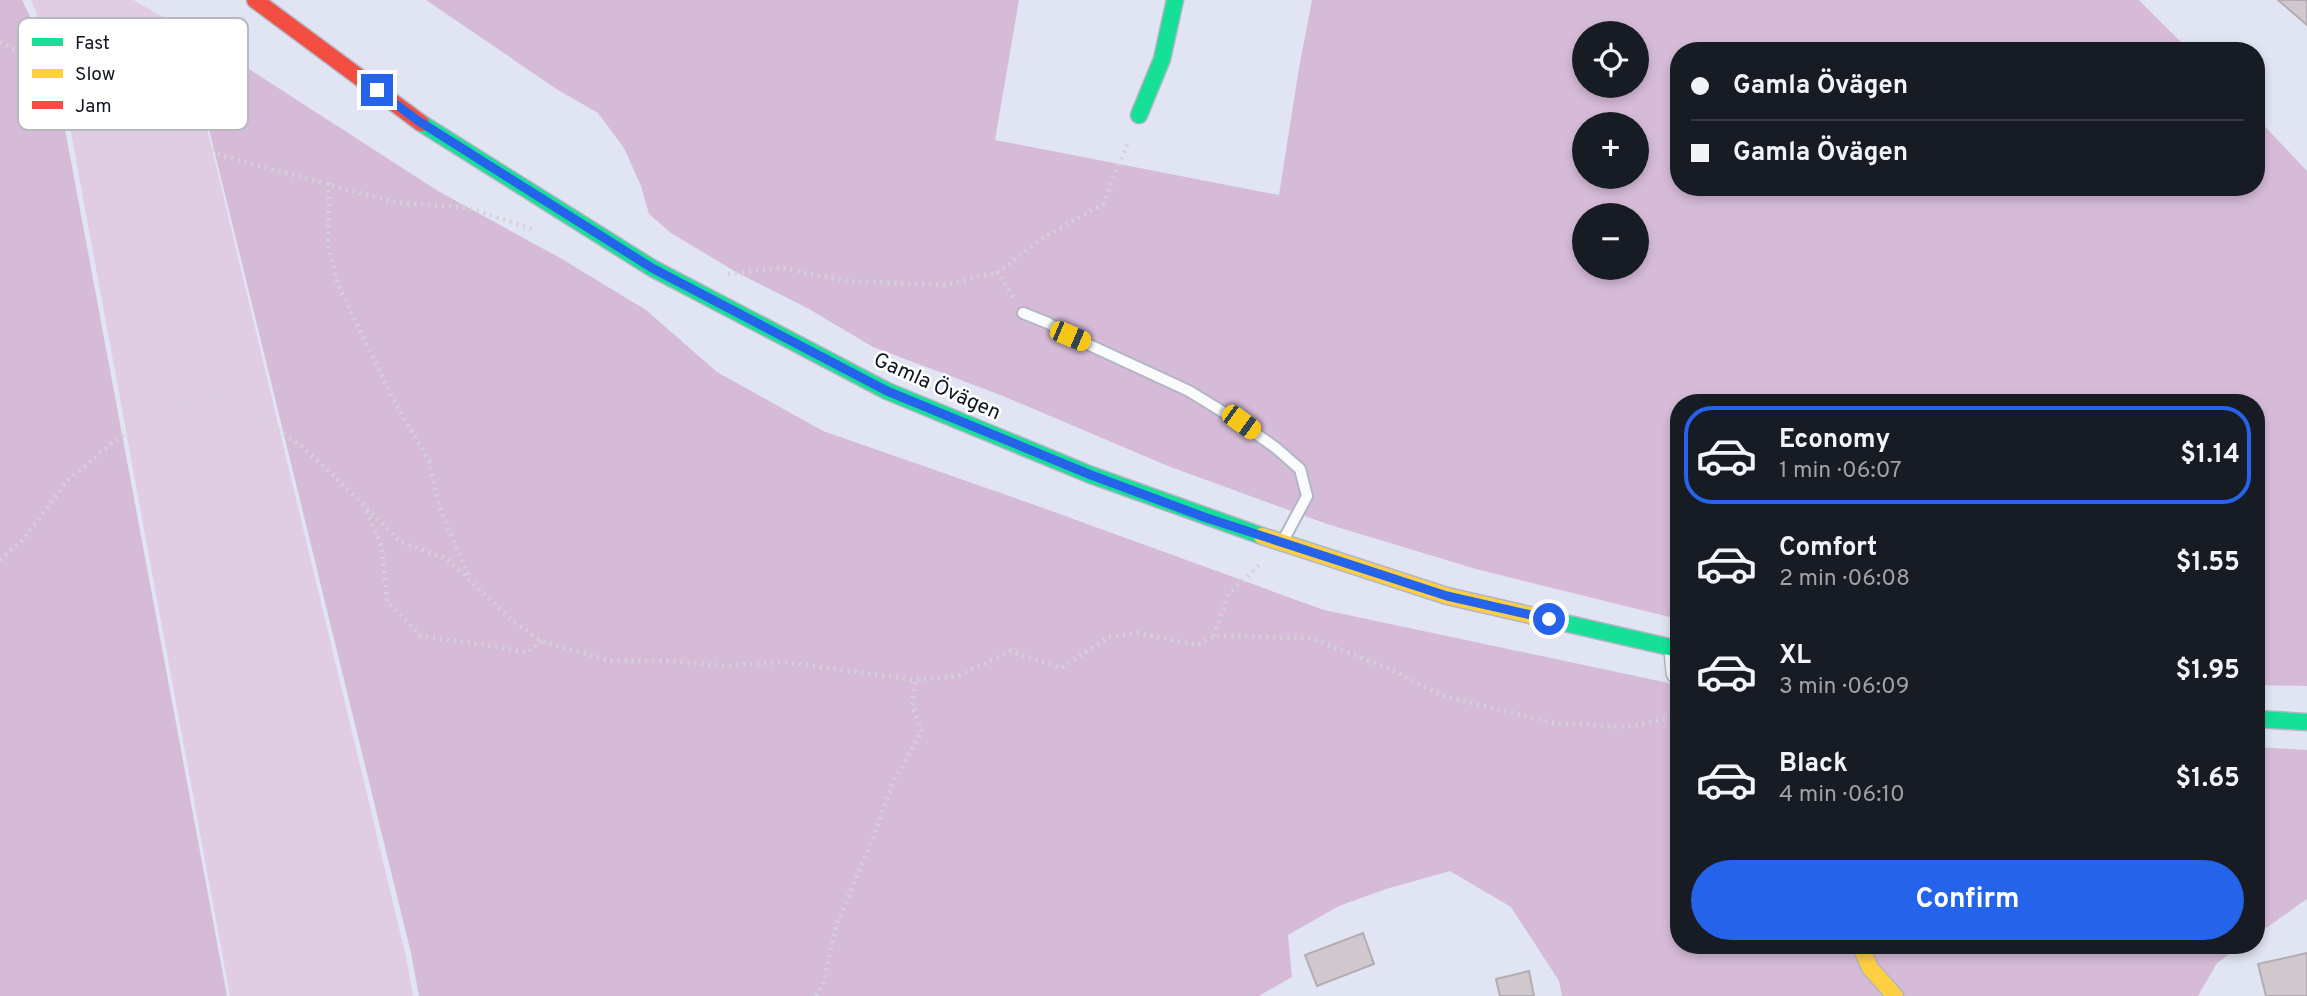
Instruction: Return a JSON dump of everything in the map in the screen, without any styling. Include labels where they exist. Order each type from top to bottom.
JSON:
[{"type":"main road","name":"Gamla Övägen","points":[[255,0],[417,120],[664,274],[887,391],[1091,475],[1207,518],[1447,596],[1670,647]]},
{"type":"main road","points":[[1139,115],[1162,59],[1175,0]]},
{"type":"main road","points":[[2265,720],[2307,722]]},
{"type":"main road","points":[[1864,954],[1870,968],[1895,996]]},
{"type":"lane","points":[[1023,313],[1189,391],[1241,422],[1300,469],[1307,496],[1283,542]]},
{"type":"path","points":[[0,42],[18,52]]},
{"type":"path","points":[[718,275],[781,268],[847,281],[945,285],[998,272],[1044,237],[1103,204],[1139,115]]},
{"type":"path","points":[[178,130],[223,156],[393,202],[469,208],[539,231]]},
{"type":"path","points":[[329,183],[328,247],[339,287],[395,403],[429,461],[440,508],[472,584]]},
{"type":"path","points":[[998,272],[1023,313]]},
{"type":"path","points":[[0,560],[23,540],[67,481],[113,442],[149,416],[177,405],[223,397],[241,404],[300,446],[401,542],[447,559],[512,620],[541,640],[612,660],[672,661],[727,666],[784,662],[916,680],[958,676],[1010,651],[1061,668],[1109,637],[1138,633],[1198,645],[1214,636],[1310,638],[1384,666],[1443,696],[1554,723],[1628,727],[1670,718]]},
{"type":"path","points":[[366,508],[382,548],[387,601],[421,636],[527,653],[541,640]]},
{"type":"path","points":[[1214,636],[1228,595],[1283,542]]},
{"type":"path","points":[[816,996],[822,987],[838,924],[874,836],[892,783],[922,731],[912,705],[916,680]]},
{"type":"shaded area","points":[[0,0],[22,0],[31,18],[18,18],[18,130],[65,130],[227,996],[0,996]]},
{"type":"shaded area","points":[[31,0],[133,0],[165,18],[39,18]]},
{"type":"shaded area","points":[[426,0],[1019,0],[995,140],[1279,195],[1312,0],[2139,0],[2181,42],[1670,42],[1670,196],[2265,196],[2265,127],[2307,171],[2307,686],[2265,685],[2265,394],[1670,394],[1670,617],[1476,569],[1327,524],[1168,466],[998,394],[873,347],[671,233],[649,214],[641,186],[624,148],[598,113],[558,90]]},
{"type":"shaded area","points":[[248,68],[438,191],[562,259],[646,310],[717,372],[823,431],[1324,610],[1670,683],[1670,954],[2230,954],[2217,963],[2198,996],[1562,996],[1559,981],[1511,907],[1450,871],[1339,906],[1288,935],[1292,977],[1259,996],[419,996],[411,953],[209,130],[248,130]]},
{"type":"shaded area","points":[[71,130],[207,130],[406,957],[413,996],[230,996]]},
{"type":"shaded area","points":[[2265,748],[2307,750],[2307,899],[2265,929]]},
{"type":"building","points":[[2278,0],[2307,0],[2307,25]]},
{"type":"building","points":[[1363,933],[1374,964],[1317,986],[1305,955]]},
{"type":"building","points":[[2307,953],[2307,996],[2266,996],[2258,964]]},
{"type":"building","points":[[1529,971],[1534,996],[1500,996],[1496,979]]},
{"type":"traffic: fast","points":[[1139,115],[1162,59],[1175,0]]},
{"type":"traffic: fast","points":[[421,123],[652,268],[887,391],[1091,475],[1262,536]]},
{"type":"traffic: fast","points":[[1556,621],[1670,647]]},
{"type":"traffic: fast","points":[[2265,720],[2307,722]]},
{"type":"traffic: slow","points":[[1262,536],[1447,596],[1556,621]]},
{"type":"traffic: slow","points":[[1864,954],[1870,968],[1895,996]]},
{"type":"traffic: jam","points":[[255,0],[421,123]]},
{"type":"route","points":[[377,90],[417,120],[652,268],[887,391],[1091,475],[1207,518],[1447,596],[1549,619]]}]
